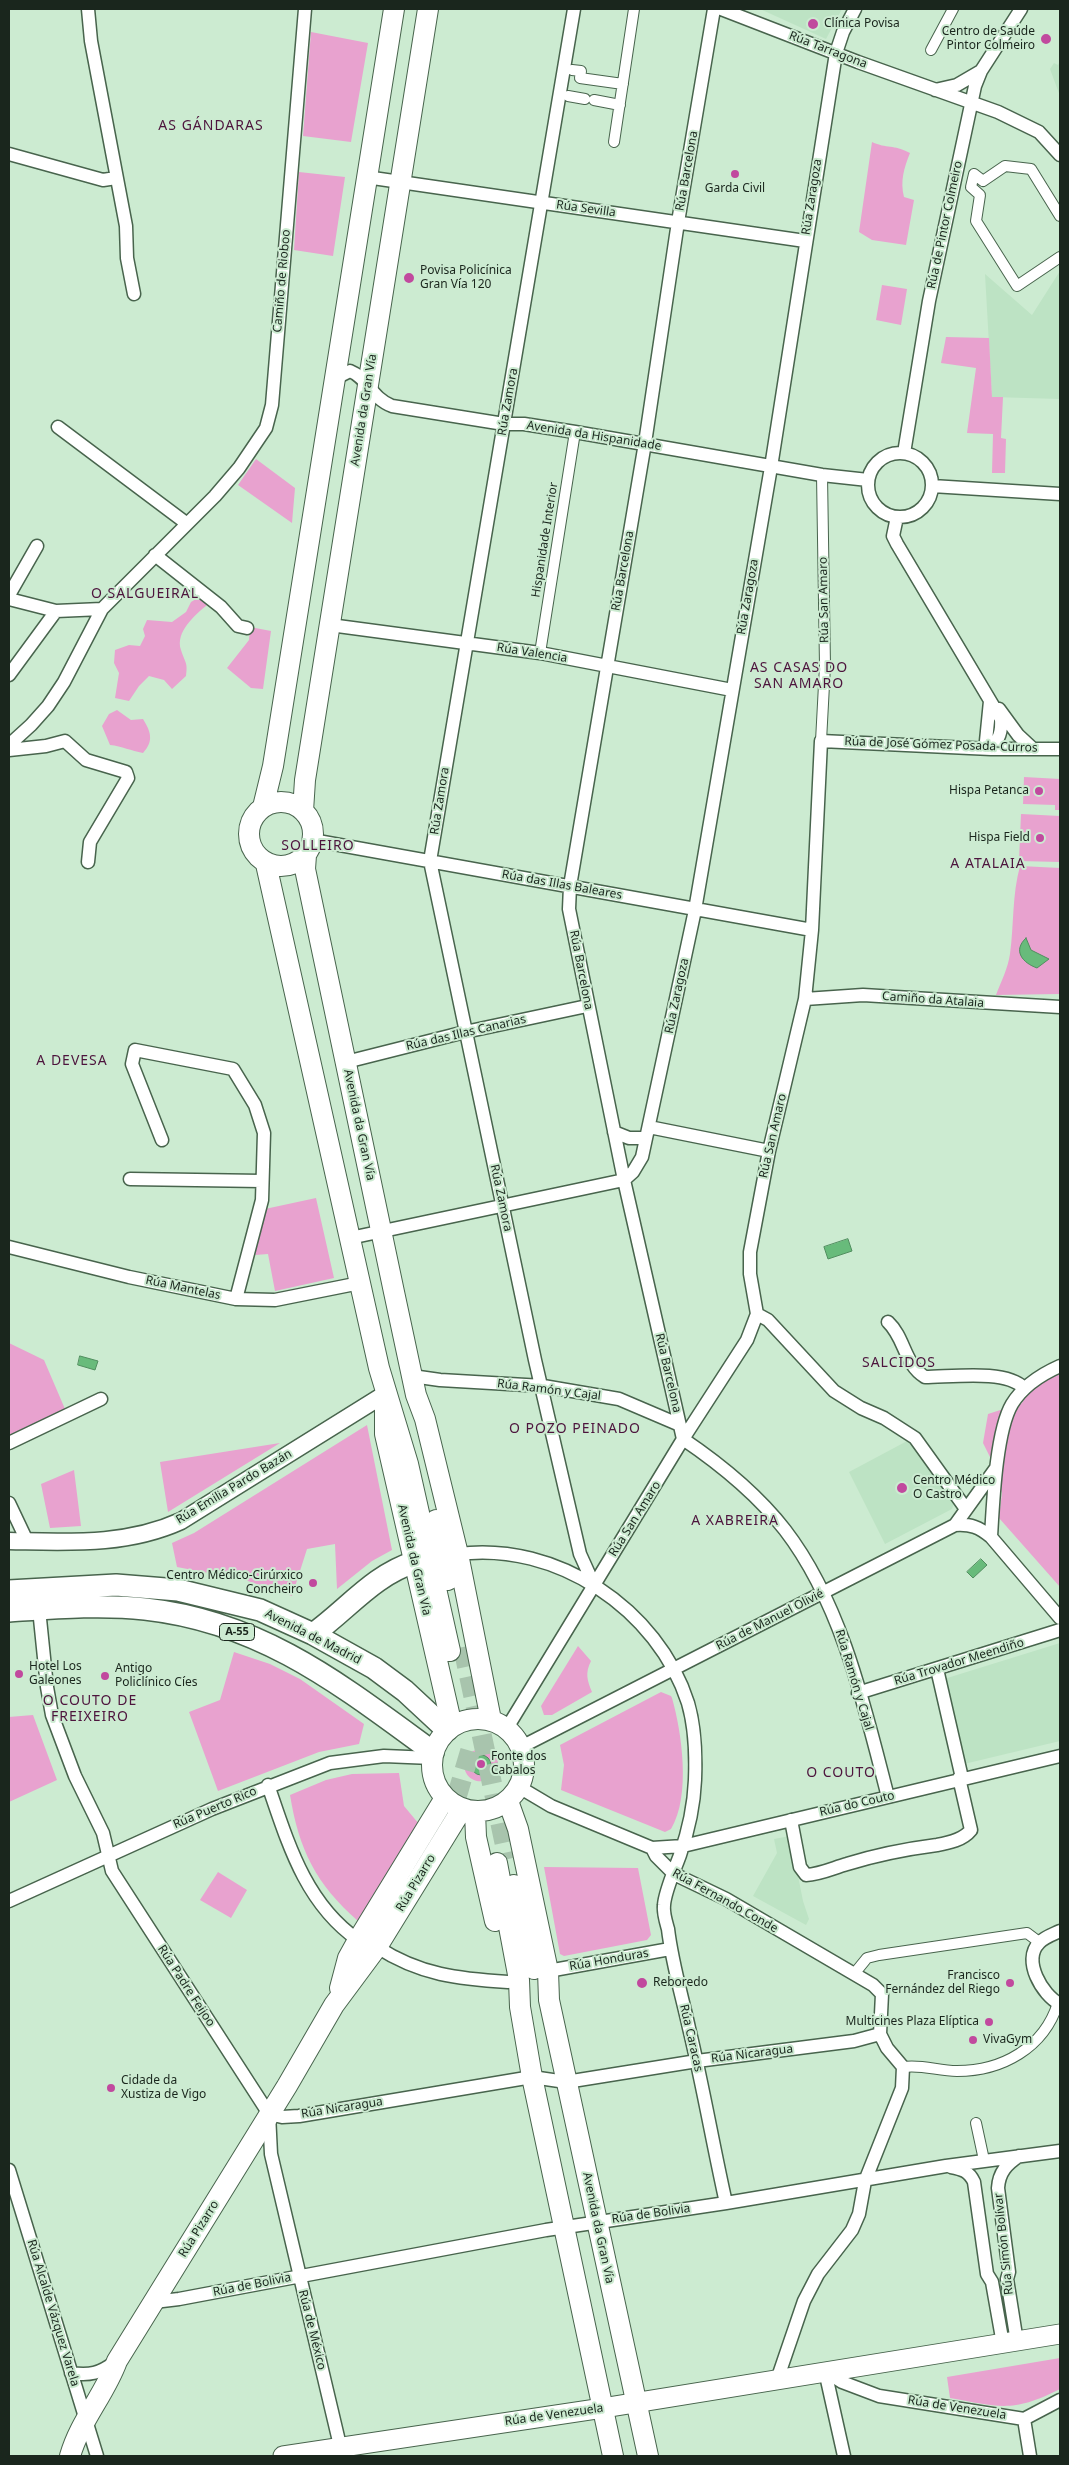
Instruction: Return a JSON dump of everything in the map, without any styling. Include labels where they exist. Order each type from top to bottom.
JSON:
[{"type":"highway","points":[[313,1634],[334,1619],[369,1586],[403,1566],[415,1562]]},
{"type":"highway","name":"Avenida de Madrid","points":[[9,1590],[116,1585],[178,1590],[260,1610],[313,1634],[374,1668],[450,1728]]},
{"type":"highway","name":"Avenida de Madrid","points":[[9,1611],[115,1607],[146,1609],[205,1622],[249,1636],[275,1646],[343,1686],[432,1755]]},
{"type":"main road","name":"Avenida da Gran Vía","points":[[394,9],[273,766],[263,807],[251,820],[248,837],[253,852],[266,864],[385,1394],[399,1430],[457,1649],[415,1422],[416,1395]]},
{"type":"main road","name":"Avenida da Gran Vía","points":[[428,9],[305,780],[303,811],[311,824],[309,848],[304,863],[416,1395],[426,1419],[499,1724]]},
{"type":"main road","points":[[263,807],[273,803],[284,802],[294,804],[303,811]]},
{"type":"main road","points":[[266,864],[287,866],[309,848]]},
{"type":"main road","name":"Avenida da Gran Vía","points":[[385,1394],[385,1434],[415,1562],[450,1728]]},
{"type":"main road","points":[[471,1719],[499,1724],[522,1747],[525,1761],[524,1774],[514,1794],[498,1808],[469,1810],[445,1798],[434,1780],[432,1755],[450,1728],[471,1719]]},
{"type":"main road","name":"Avenida da Gran Vía","points":[[514,1794],[518,1829],[548,1971],[548,2000],[648,2456]]},
{"type":"main road","name":"Rúa Pizarro","points":[[334,2005],[347,1968],[348,1958],[445,1798]]},
{"type":"main road","name":"Avenida da Gran Vía","points":[[469,1810],[508,1982],[520,2007]]},
{"type":"main road","name":"Rúa Pizarro","points":[[70,2456],[85,2419],[112,2374],[117,2361],[334,2005],[377,1947],[469,1810]]},
{"type":"main road","name":"Avenida da Gran Vía","points":[[548,2000],[536,1975],[502,1861],[520,1980],[520,2007],[532,2077],[613,2456]]},
{"type":"main road","name":"Rúa Pizarro","points":[[347,1968],[355,1961],[383,1916]]},
{"type":"main road","name":"Rúa de Venezuela","points":[[283,2456],[342,2452],[825,2371],[1060,2334]]},
{"type":"street","points":[[88,9],[91,41],[126,226],[127,258],[134,294]]},
{"type":"street","name":"Camiño de Rioboo","points":[[9,745],[48,706],[64,682],[102,609],[215,496],[239,468],[266,428],[272,405],[305,9]]},
{"type":"street","name":"Rúa Zamora","points":[[574,9],[430,861],[502,1204],[580,1554],[594,1585]]},
{"type":"street","points":[[614,142],[634,9]]},
{"type":"street","name":"Rúa Barcelona","points":[[684,1439],[624,1180],[587,1006],[569,909],[570,886],[714,9]]},
{"type":"street","name":"Rúa Tarragona","points":[[721,9],[935,90],[972,102],[1031,127],[1039,132],[1060,155]]},
{"type":"street","name":"Rúa Zaragoza","points":[[624,1180],[633,1172],[642,1157],[695,910],[771,467],[836,52],[843,32],[855,9]]},
{"type":"street","points":[[931,50],[953,9]]},
{"type":"street","name":"Rúa de Pintor Colmeiro","points":[[904,453],[929,301],[972,102],[981,71],[1021,9]]},
{"type":"street","points":[[572,70],[581,71],[580,78],[623,84]]},
{"type":"street","points":[[935,90],[957,85],[981,71]]},
{"type":"street","points":[[568,96],[620,105]]},
{"type":"street","points":[[9,154],[103,180],[116,178]]},
{"type":"street","points":[[1060,216],[1032,169],[1005,166],[983,181],[974,174],[971,188],[980,195],[976,221],[1017,286],[1060,257]]},
{"type":"street","name":"Rúa Sevilla","points":[[366,177],[805,242]]},
{"type":"street","name":"Avenida da Hispanidade","points":[[334,379],[350,371],[357,374],[381,402],[392,406],[504,424],[524,424],[644,443],[771,467],[868,480]]},
{"type":"street","points":[[58,427],[186,523]]},
{"type":"street","name":"Hispanidade Interior","points":[[540,653],[575,432]]},
{"type":"street","points":[[904,453],[921,461],[927,468],[932,486],[930,495],[921,509],[906,516],[897,517],[887,514],[875,504],[868,490],[868,480],[877,462],[885,457],[904,453]]},
{"type":"street","name":"Rúa San Amaro","points":[[499,1724],[545,1668],[684,1439],[748,1340],[757,1314],[750,1274],[750,1252],[769,1151],[805,999],[812,930],[825,666],[822,475]]},
{"type":"street","points":[[932,486],[1060,494]]},
{"type":"street","points":[[897,517],[894,536],[897,544],[990,701],[1004,714],[1018,735],[1032,748]]},
{"type":"street","points":[[38,546],[9,597],[56,611],[102,609]]},
{"type":"street","points":[[155,555],[221,608],[238,626],[247,628]]},
{"type":"street","points":[[9,675],[56,611]]},
{"type":"street","name":"Rúa Valencia","points":[[330,625],[540,653],[732,690]]},
{"type":"street","points":[[990,701],[986,741],[991,749]]},
{"type":"street","points":[[9,750],[46,746],[65,741],[86,760],[126,772],[128,778],[90,842],[88,862]]},
{"type":"street","name":"Rúa de José Gómez Posada-Curros","points":[[821,741],[991,749],[1060,749]]},
{"type":"street","name":"Rúa das Illas Baleares","points":[[309,848],[430,861],[812,930]]},
{"type":"street","name":"Camiño da Atalaia","points":[[805,999],[863,995],[1060,1008]]},
{"type":"street","name":"Rúa das Illas Canarias","points":[[346,1062],[465,1032],[587,1006]]},
{"type":"street","points":[[162,1140],[132,1064],[135,1050],[233,1069],[255,1105],[264,1133],[262,1200],[236,1299]]},
{"type":"street","points":[[614,1132],[629,1138],[648,1132],[769,1151]]},
{"type":"street","points":[[130,1179],[262,1181]]},
{"type":"street","points":[[350,1238],[502,1204],[624,1180]]},
{"type":"street","name":"Rúa Mantelas","points":[[9,1247],[120,1275],[236,1299],[275,1300],[360,1283]]},
{"type":"street","points":[[757,1314],[768,1320],[834,1391],[861,1408],[884,1418],[915,1438],[966,1509]]},
{"type":"street","points":[[888,1322],[897,1331],[916,1372],[925,1378],[993,1377],[1017,1380],[1024,1388]]},
{"type":"street","points":[[991,1537],[996,1468],[1011,1404],[1024,1388],[1060,1366]]},
{"type":"street","name":"Rúa Ramón y Cajal","points":[[412,1376],[440,1380],[543,1386],[619,1399],[680,1424]]},
{"type":"street","name":"Rúa Emilia Pardo Bazán","points":[[9,1540],[81,1542],[120,1539],[161,1530],[180,1522],[385,1394]]},
{"type":"street","points":[[9,1443],[101,1399]]},
{"type":"street","name":"Rúa Ramón y Cajal","points":[[684,1439],[738,1480],[785,1530],[823,1593],[845,1643],[888,1797]]},
{"type":"street","points":[[956,1525],[996,1468]]},
{"type":"street","points":[[9,1503],[26,1541]]},
{"type":"street","points":[[956,1525],[969,1524],[979,1528],[991,1537],[1060,1618]]},
{"type":"street","name":"Rúa de Manuel Olivié","points":[[522,1747],[956,1525]]},
{"type":"street","name":"Rúa Caracas","points":[[458,1554],[491,1553],[540,1560],[594,1585],[638,1620],[674,1669],[688,1704],[696,1753],[694,1793],[683,1846],[664,1905],[670,1949],[697,2062],[726,2203]]},
{"type":"street","name":"Rúa Padre Feijoo","points":[[39,1609],[46,1688],[52,1715],[76,1776],[104,1833],[107,1854],[114,1874],[269,2114]]},
{"type":"street","name":"Rúa Trovador Meendiño","points":[[858,1692],[1060,1630]]},
{"type":"street","points":[[791,1820],[800,1868],[806,1875],[818,1874],[846,1864],[898,1850],[945,1844],[967,1835],[970,1830],[961,1778],[938,1669]]},
{"type":"street","name":"Rúa Puerto Rico","points":[[9,1900],[107,1854],[268,1785],[330,1763],[384,1756],[432,1755]]},
{"type":"street","name":"Rúa do Couto","points":[[652,1848],[683,1846],[961,1778],[1060,1756]]},
{"type":"street","points":[[268,1785],[286,1841],[299,1869],[323,1906],[345,1930],[358,1940]]},
{"type":"street","name":"Rúa Fernando Conde","points":[[514,1794],[551,1806],[652,1848],[656,1856],[674,1874],[726,1899],[880,1989],[882,1994],[880,2034]]},
{"type":"street","points":[[903,2067],[916,2065],[956,2071],[1000,2064],[1032,2045],[1048,2025],[1059,2003],[1048,1993],[1033,1966],[1035,1949],[1040,1942],[1060,1931]]},
{"type":"street","points":[[854,1974],[867,1958],[879,1955],[1027,1932],[1040,1942]]},
{"type":"street","points":[[377,1947],[397,1960],[431,1972],[456,1978],[508,1982]]},
{"type":"street","name":"Rúa Honduras","points":[[548,1971],[670,1949]]},
{"type":"street","points":[[778,2380],[804,2301],[818,2274],[852,2230],[859,2214],[865,2181],[902,2088],[903,2067],[886,2048],[880,2034]]},
{"type":"street","name":"Rúa Nicaragua","points":[[269,2114],[282,2117],[298,2116],[532,2077],[566,2082],[854,2041],[880,2034]]},
{"type":"street","name":"Rúa de México","points":[[269,2114],[271,2154],[298,2276],[342,2452]]},
{"type":"street","points":[[976,2123],[984,2160]]},
{"type":"street","name":"Rúa de Bolivia","points":[[154,2302],[179,2299],[564,2227],[865,2181],[984,2160],[1060,2150]]},
{"type":"street","name":"Rúa Simón Bolívar","points":[[1010,2343],[1006,2279],[1009,2272],[998,2178],[1004,2168],[1022,2155]]},
{"type":"street","name":"Rúa Simón Bolívar","points":[[946,2166],[962,2169],[970,2174],[974,2182],[987,2274],[992,2282],[1010,2343]]},
{"type":"street","name":"Rúa Alcalde Vázquez Varela","points":[[9,2170],[97,2456]]},
{"type":"street","points":[[71,2373],[83,2375],[101,2372],[117,2361]]},
{"type":"street","points":[[825,2371],[844,2456]]},
{"type":"street","name":"Rúa de Venezuela","points":[[825,2371],[842,2382],[879,2396],[1024,2418],[1060,2400]]},
{"type":"street","points":[[1024,2418],[1030,2456]]},
{"type":"shaded area","name":"Clínica Povisa","points":[[760,9],[842,9],[826,39]]},
{"type":"shaded area","points":[[311,32],[368,43],[351,142],[303,136]]},
{"type":"shaded area","points":[[1060,61],[1060,96],[1050,69],[1054,63],[1058,65]]},
{"type":"shaded area","points":[[872,142],[899,148],[910,153],[904,169],[903,191],[904,197],[914,200],[906,245],[872,240],[859,232]]},
{"type":"shaded area","points":[[299,172],[345,177],[333,256],[294,250]]},
{"type":"shaded area","points":[[1060,271],[1060,399],[992,397],[985,274],[1032,315]]},
{"type":"shaded area","points":[[882,285],[907,289],[901,325],[876,320]]},
{"type":"shaded area","points":[[946,337],[989,338],[992,397],[1003,397],[1001,438],[1006,439],[1005,473],[992,473],[993,434],[967,433],[976,368],[941,363]]},
{"type":"shaded area","points":[[256,459],[295,488],[292,523],[238,485]]},
{"type":"shaded area","points":[[201,596],[207,605],[187,624],[181,637],[180,643],[186,665],[186,676],[172,689],[164,680],[149,676],[139,686],[129,701],[115,698],[119,673],[114,663],[115,650],[129,645],[140,646],[145,636],[143,629],[147,620],[172,622],[186,612],[191,602]]},
{"type":"shaded area","points":[[250,627],[271,631],[263,689],[251,688],[227,668],[249,640]]},
{"type":"shaded area","points":[[117,710],[131,720],[143,719],[148,728],[150,740],[143,753],[110,745],[102,726],[109,714]]},
{"type":"shaded area","name":"Hispa Petanca","points":[[1024,777],[1060,779],[1060,810],[1055,810],[1055,805],[1023,804]]},
{"type":"shaded area","name":"Hispa Field","points":[[1021,814],[1060,816],[1060,862],[1019,861]]},
{"type":"shaded area","points":[[1020,866],[1060,868],[1060,994],[996,995],[1009,959]]},
{"type":"shaded area","points":[[1026,938],[1031,950],[1049,959],[1037,968],[1027,963],[1021,956],[1020,947]]},
{"type":"shaded area","points":[[316,1198],[334,1278],[275,1291],[268,1254],[255,1255],[265,1209]]},
{"type":"shaded area","points":[[848,1239],[852,1251],[828,1259],[824,1247]]},
{"type":"shaded area","points":[[9,1343],[44,1360],[65,1409],[9,1435]]},
{"type":"shaded area","points":[[80,1356],[98,1361],[95,1370],[78,1365]]},
{"type":"shaded area","points":[[1060,1373],[1060,1587],[999,1518],[1002,1493],[992,1461],[983,1443],[988,1414],[1022,1403],[1029,1392],[1038,1384]]},
{"type":"shaded area","points":[[367,1425],[392,1550],[372,1561],[337,1589],[335,1544],[307,1549],[292,1596],[245,1580],[177,1567],[172,1543],[194,1533]]},
{"type":"shaded area","name":"Centro Médico O Castro","points":[[909,1440],[952,1495],[954,1503],[952,1509],[885,1544],[849,1472]]},
{"type":"shaded area","points":[[280,1443],[168,1512],[160,1462]]},
{"type":"shaded area","points":[[74,1470],[81,1526],[50,1528],[41,1484]]},
{"type":"shaded area","points":[[981,1559],[987,1565],[973,1578],[967,1572]]},
{"type":"shaded area","points":[[1060,1643],[1060,1741],[964,1764],[944,1679]]},
{"type":"shaded area","points":[[578,1646],[591,1661],[587,1676],[592,1692],[552,1715],[544,1715],[541,1706]]},
{"type":"shaded area","points":[[234,1652],[270,1664],[300,1679],[364,1724],[359,1744],[319,1752],[218,1791],[189,1712],[220,1700]]},
{"type":"shaded area","points":[[661,1692],[672,1698],[679,1729],[683,1764],[681,1800],[671,1829],[665,1832],[561,1790],[564,1765],[560,1745]]},
{"type":"shaded area","points":[[33,1715],[57,1780],[9,1802],[9,1717]]},
{"type":"shaded area","points":[[482,1747],[495,1753],[498,1765],[495,1775],[488,1780],[482,1781],[470,1778],[464,1768],[467,1754]],"holes":[[[477,1756],[487,1773],[480,1775],[474,1772],[472,1760]]]},
{"type":"shaded area","points":[[481,1755],[488,1758],[491,1765],[488,1772],[481,1775],[474,1772],[471,1765],[474,1758]]},
{"type":"shaded area","points":[[399,1773],[404,1806],[419,1824],[358,1921],[331,1893],[312,1865],[304,1849],[290,1795],[326,1780],[352,1774]]},
{"type":"shaded area","points":[[790,1836],[803,1901],[809,1919],[806,1925],[753,1896],[777,1853],[774,1839]]},
{"type":"shaded area","points":[[544,1867],[638,1868],[651,1935],[647,1940],[564,1956],[560,1954]]},
{"type":"shaded area","points":[[218,1872],[247,1890],[231,1918],[200,1900]]},
{"type":"shaded area","points":[[1060,2358],[1060,2389],[1044,2397],[1018,2405],[1006,2406],[950,2398],[947,2377]]},
{"type":"tunnel","points":[[463,1647],[508,1859]]},
{"type":"tunnel","points":[[440,1824],[456,1799],[471,1748]]},
{"type":"place","name":"Clínica Povisa","points":[[813,24]]},
{"type":"place","name":"Centro de Saúde Pintor Colmeiro","points":[[1046,39]]},
{"type":"place","name":"Garda Civil","points":[[735,174]]},
{"type":"place","name":"Povisa Policínica Gran Vía 120","points":[[409,278]]},
{"type":"place","name":"Hispa Petanca","points":[[1039,791]]},
{"type":"place","name":"Hispa Field","points":[[1040,838]]},
{"type":"place","name":"Centro Médico O Castro","points":[[902,1488]]},
{"type":"place","name":"Centro Médico-Cirúrxico Concheiro","points":[[313,1583]]},
{"type":"place","name":"Hotel Los Galeones","points":[[19,1674]]},
{"type":"place","name":"Antigo Policlínico Cíes","points":[[105,1676]]},
{"type":"place","name":"Fonte dos Cabalos","points":[[481,1764]]},
{"type":"place","name":"Reboredo","points":[[642,1983]]},
{"type":"place","name":"Francisco Fernández del Riego","points":[[1010,1983]]},
{"type":"place","name":"Multicines Plaza Elíptica","points":[[989,2022]]},
{"type":"place","name":"VivaGym","points":[[973,2040]]},
{"type":"place","name":"Cidade da Xustiza de Vigo","points":[[111,2088]]},
{"type":"district","name":"AS GÁNDARAS","points":[[211,126]]},
{"type":"district","name":"O SALGUEIRAL","points":[[145,594]]},
{"type":"district","name":"AS CASAS DO SAN AMARO","points":[[799,676]]},
{"type":"district","name":"SOLLEIRO","points":[[318,846]]},
{"type":"district","name":"A ATALAIA","points":[[988,864]]},
{"type":"district","name":"A DEVESA","points":[[72,1061]]},
{"type":"district","name":"SALCIDOS","points":[[899,1363]]},
{"type":"district","name":"O POZO PEINADO","points":[[575,1429]]},
{"type":"district","name":"A XABREIRA","points":[[735,1521]]},
{"type":"district","name":"O COUTO DE FREIXEIRO","points":[[90,1709]]},
{"type":"district","name":"O COUTO","points":[[841,1773]]}]
